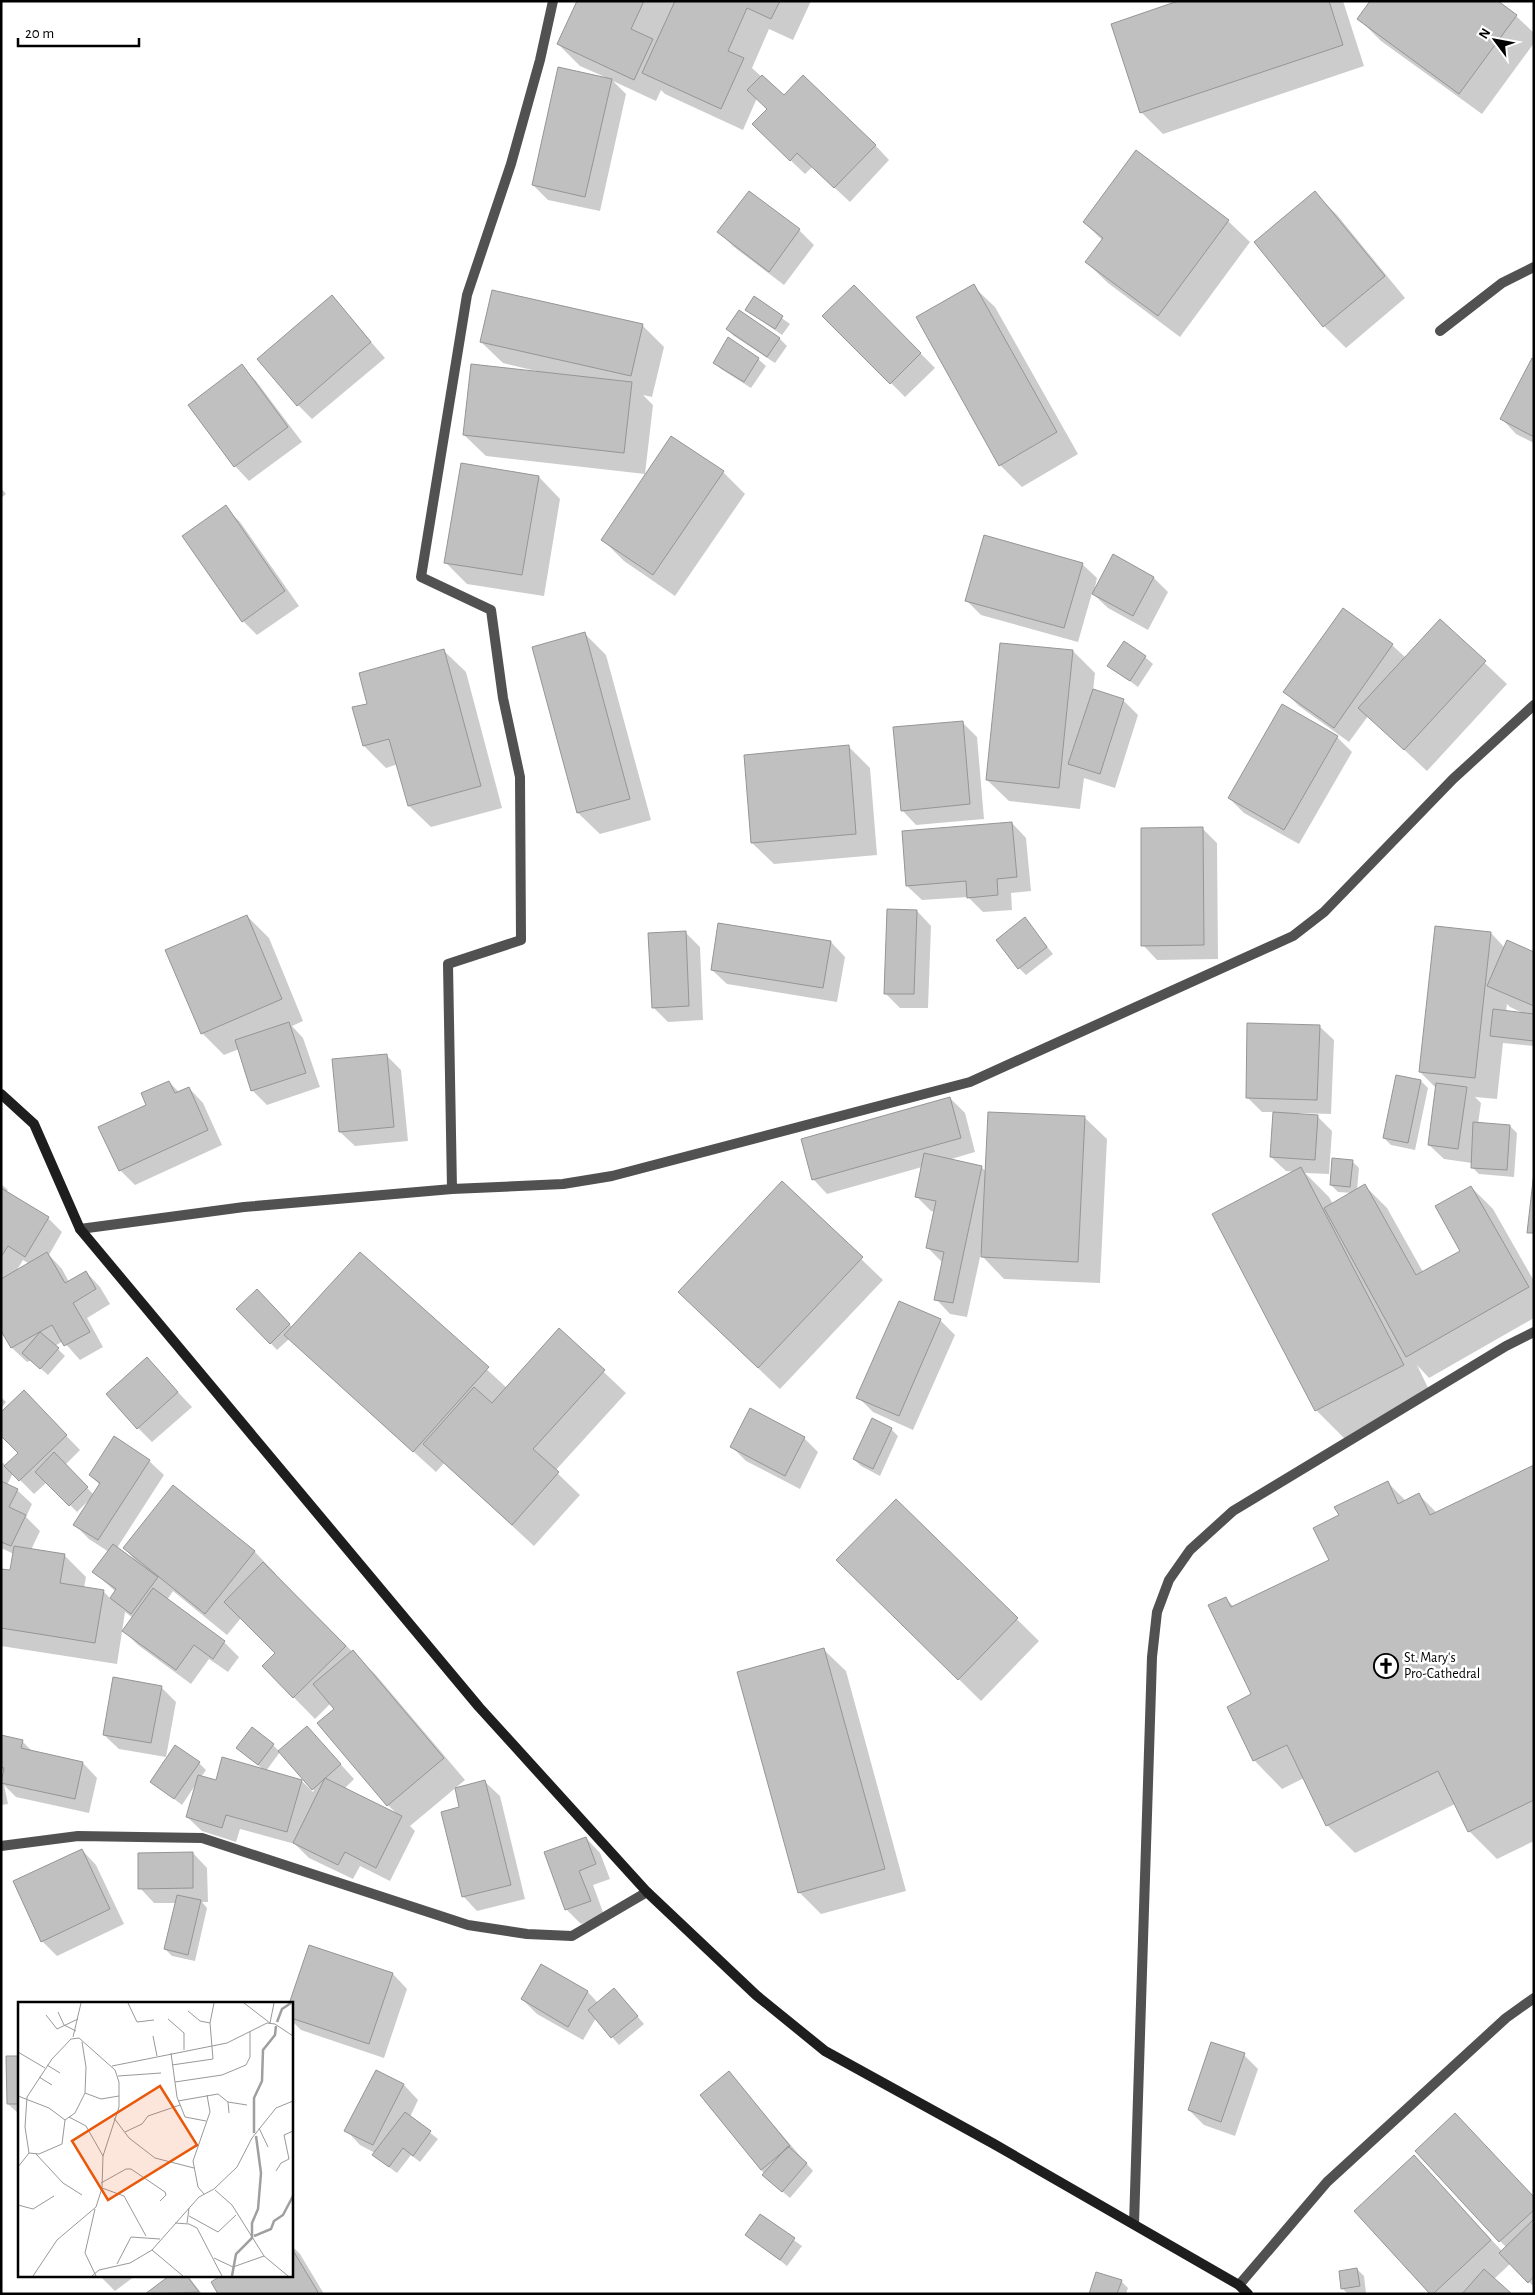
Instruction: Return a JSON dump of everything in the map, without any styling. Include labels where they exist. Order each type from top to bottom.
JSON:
[{"type":"street","points":[[452,1189],[448,964],[521,940],[520,777],[503,698],[491,610],[421,577],[467,295],[511,164],[540,60],[553,1]]},
{"type":"street","points":[[1440,332],[1502,283],[1534,267]]},
{"type":"street","points":[[80,1229],[244,1207],[452,1189],[563,1184],[612,1176],[970,1082],[1293,936],[1324,912],[1453,779],[1534,705]]},
{"type":"street","points":[[1,1094],[34,1124],[80,1229],[479,1707],[647,1892],[756,1995],[825,2051],[994,2144],[1239,2284],[1248,2294]]},
{"type":"street","points":[[1134,2224],[1152,1657],[1157,1612],[1169,1580],[1190,1550],[1234,1510],[1506,1346],[1534,1332]]},
{"type":"street","points":[[1,1846],[78,1836],[202,1838],[468,1924],[527,1934],[572,1936],[647,1892]]},
{"type":"street","points":[[1239,2284],[1327,2182],[1506,2018],[1534,1998]]},
{"type":"building","points":[[577,1],[644,1],[631,29],[653,39],[634,80],[557,44]]},
{"type":"building","points":[[675,1],[780,1],[771,19],[747,8],[728,51],[744,58],[721,109],[642,73]]},
{"type":"building","points":[[1178,1],[1329,1],[1343,45],[1140,113],[1111,24]]},
{"type":"building","points":[[1370,1],[1498,1],[1517,15],[1459,94],[1357,19]]},
{"type":"building","points":[[558,67],[612,79],[585,197],[532,185]]},
{"type":"building","points":[[762,75],[784,95],[803,75],[876,145],[834,188],[797,153],[790,161],[752,124],[767,109],[747,90]]},
{"type":"building","points":[[1136,150],[1229,220],[1158,316],[1085,262],[1103,238],[1083,222]]},
{"type":"building","points":[[749,191],[800,229],[769,272],[717,232]]},
{"type":"building","points":[[1315,191],[1385,276],[1323,327],[1254,242]]},
{"type":"building","points":[[974,284],[1057,432],[999,466],[916,317]]},
{"type":"building","points":[[854,285],[921,353],[890,384],[822,316]]},
{"type":"building","points":[[492,290],[643,324],[631,376],[480,342]]},
{"type":"building","points":[[332,295],[371,342],[297,406],[257,359]]},
{"type":"building","points":[[754,296],[783,316],[775,329],[745,310]]},
{"type":"building","points":[[739,310],[780,338],[767,357],[726,329]]},
{"type":"building","points":[[728,337],[759,358],[744,382],[713,363]]},
{"type":"building","points":[[1532,358],[1534,359],[1534,437],[1500,419]]},
{"type":"building","points":[[242,364],[288,427],[234,467],[188,405]]},
{"type":"building","points":[[471,364],[632,382],[624,453],[463,435]]},
{"type":"building","points":[[671,436],[724,471],[653,575],[601,540]]},
{"type":"building","points":[[461,463],[539,476],[522,575],[444,563]]},
{"type":"building","points":[[226,505],[285,591],[242,622],[182,536]]},
{"type":"building","points":[[984,535],[1083,563],[1064,628],[965,601]]},
{"type":"building","points":[[1113,554],[1154,577],[1133,616],[1092,594]]},
{"type":"building","points":[[1343,608],[1393,644],[1334,728],[1283,692]]},
{"type":"building","points":[[1440,619],[1486,661],[1404,750],[1358,708]]},
{"type":"building","points":[[585,632],[630,799],[577,813],[532,647]]},
{"type":"building","points":[[1124,641],[1146,656],[1130,681],[1107,666]]},
{"type":"building","points":[[1000,643],[1073,650],[1059,788],[986,780]]},
{"type":"building","points":[[444,649],[481,786],[408,806],[389,739],[363,746],[352,707],[367,704],[359,673]]},
{"type":"building","points":[[1093,689],[1124,699],[1100,774],[1068,764]]},
{"type":"building","points":[[1282,704],[1338,736],[1284,830],[1228,798]]},
{"type":"building","points":[[963,721],[970,804],[901,811],[893,727]]},
{"type":"building","points":[[849,745],[856,834],[751,843],[744,755]]},
{"type":"building","points":[[1012,822],[1017,877],[997,879],[998,895],[967,898],[966,881],[906,886],[902,831]]},
{"type":"building","points":[[1203,827],[1204,945],[1141,946],[1141,828]]},
{"type":"building","points":[[887,909],[917,910],[914,994],[884,994]]},
{"type":"building","points":[[247,915],[282,999],[201,1034],[165,950]]},
{"type":"building","points":[[1025,917],[1047,947],[1018,969],[996,940]]},
{"type":"building","points":[[718,923],[831,941],[823,988],[711,970]]},
{"type":"building","points":[[1435,926],[1491,932],[1475,1078],[1419,1072]]},
{"type":"building","points":[[686,931],[689,1006],[652,1008],[648,933]]},
{"type":"building","points":[[1507,940],[1534,952],[1534,1006],[1487,986]]},
{"type":"building","points":[[1493,1009],[1534,1014],[1534,1041],[1490,1036]]},
{"type":"building","points":[[289,1022],[306,1073],[251,1091],[235,1040]]},
{"type":"building","points":[[1247,1023],[1320,1025],[1317,1100],[1246,1098]]},
{"type":"building","points":[[387,1054],[394,1127],[339,1132],[332,1059]]},
{"type":"building","points":[[1396,1075],[1421,1080],[1408,1143],[1383,1138]]},
{"type":"building","points":[[169,1081],[175,1093],[189,1087],[208,1130],[119,1171],[98,1127],[146,1105],[141,1093]]},
{"type":"building","points":[[1436,1083],[1467,1087],[1458,1149],[1428,1145]]},
{"type":"building","points":[[950,1097],[961,1138],[812,1180],[801,1139]]},
{"type":"building","points":[[988,1112],[1085,1116],[1078,1262],[981,1257]]},
{"type":"building","points":[[1273,1112],[1318,1115],[1315,1160],[1270,1157]]},
{"type":"building","points":[[1473,1122],[1510,1125],[1507,1170],[1471,1168]]},
{"type":"building","points":[[924,1153],[982,1166],[953,1303],[934,1300],[944,1252],[926,1248],[936,1201],[915,1197]]},
{"type":"building","points":[[1332,1158],[1353,1160],[1350,1187],[1330,1185]]},
{"type":"building","points":[[1301,1167],[1404,1365],[1315,1411],[1212,1214]]},
{"type":"building","points":[[1534,1172],[1534,1233],[1527,1233]]},
{"type":"building","points":[[782,1181],[863,1257],[758,1368],[678,1292]]},
{"type":"building","points":[[1365,1184],[1416,1275],[1460,1251],[1435,1206],[1471,1186],[1529,1287],[1406,1357],[1324,1208]]},
{"type":"building","points":[[1,1188],[49,1217],[25,1257],[8,1246],[1,1257]]},
{"type":"building","points":[[47,1252],[65,1283],[86,1271],[96,1289],[73,1303],[90,1332],[64,1346],[52,1325],[11,1348],[1,1331],[1,1279]]},
{"type":"building","points":[[360,1252],[489,1367],[413,1452],[284,1335]]},
{"type":"building","points":[[257,1289],[290,1324],[270,1344],[236,1309]]},
{"type":"building","points":[[899,1301],[941,1319],[899,1416],[856,1398]]},
{"type":"building","points":[[559,1328],[605,1370],[533,1449],[559,1472],[512,1525],[423,1444],[474,1387],[492,1403]]},
{"type":"building","points":[[40,1332],[59,1348],[40,1369],[22,1353]]},
{"type":"building","points":[[147,1357],[178,1392],[137,1429],[106,1394]]},
{"type":"building","points":[[24,1390],[67,1435],[19,1481],[4,1466],[18,1453],[1,1436],[1,1412]]},
{"type":"building","points":[[750,1408],[805,1437],[785,1476],[730,1447]]},
{"type":"building","points":[[872,1418],[892,1428],[873,1469],[853,1459]]},
{"type":"building","points":[[114,1436],[150,1460],[98,1540],[73,1525],[100,1483],[89,1475]]},
{"type":"building","points":[[54,1452],[88,1487],[69,1506],[35,1472]]},
{"type":"building","name":"St. Mary's Pro-Cathedral","points":[[1534,1465],[1534,1800],[1468,1832],[1438,1771],[1326,1826],[1287,1745],[1253,1761],[1227,1707],[1251,1694],[1208,1605],[1226,1597],[1231,1607],[1329,1560],[1313,1528],[1339,1515],[1334,1507],[1388,1481],[1398,1504],[1419,1493],[1430,1515]]},
{"type":"building","points":[[1,1481],[18,1489],[9,1507],[26,1515],[11,1546],[1,1542]]},
{"type":"building","points":[[173,1485],[255,1551],[205,1614],[123,1548]]},
{"type":"building","points":[[896,1499],[1018,1618],[958,1680],[836,1560]]},
{"type":"building","points":[[113,1544],[158,1577],[131,1614],[110,1598],[116,1589],[92,1572]]},
{"type":"building","points":[[14,1546],[65,1554],[60,1583],[104,1590],[95,1643],[1,1628],[1,1569],[10,1570]]},
{"type":"building","points":[[263,1562],[346,1646],[293,1698],[262,1666],[275,1653],[224,1602]]},
{"type":"building","points":[[153,1588],[225,1641],[213,1659],[194,1645],[176,1670],[122,1631]]},
{"type":"building","points":[[824,1648],[885,1869],[798,1893],[737,1672]]},
{"type":"building","points":[[353,1650],[444,1758],[387,1806],[317,1723],[334,1709],[313,1684]]},
{"type":"building","points":[[113,1677],[162,1686],[151,1743],[103,1735]]},
{"type":"building","points":[[307,1726],[341,1764],[312,1790],[278,1751]]},
{"type":"building","points":[[252,1727],[274,1744],[258,1765],[236,1748]]},
{"type":"building","points":[[1,1735],[23,1740],[21,1748],[83,1762],[75,1799],[1,1783],[4,1768],[1,1767]]},
{"type":"building","points":[[175,1745],[200,1762],[174,1799],[150,1782]]},
{"type":"building","points":[[222,1757],[302,1780],[287,1832],[226,1815],[222,1828],[186,1817],[198,1775],[216,1780]]},
{"type":"building","points":[[325,1778],[402,1816],[376,1868],[345,1852],[338,1865],[293,1843]]},
{"type":"building","points":[[485,1780],[511,1885],[462,1897],[441,1812],[459,1807],[455,1788]]},
{"type":"building","points":[[586,1837],[596,1864],[579,1871],[591,1901],[565,1910],[544,1852]]},
{"type":"building","points":[[82,1849],[110,1909],[41,1942],[13,1881]]},
{"type":"building","points":[[193,1852],[193,1888],[138,1889],[138,1853]]},
{"type":"building","points":[[177,1895],[201,1900],[188,1955],[164,1949]]},
{"type":"building","points":[[309,1945],[393,1973],[369,2044],[292,2018],[292,2002],[290,2002]]},
{"type":"building","points":[[541,1964],[588,1991],[568,2027],[521,1999]]},
{"type":"building","points":[[614,1988],[638,2016],[611,2038],[588,2010]]},
{"type":"building","points":[[1211,2042],[1245,2053],[1221,2122],[1188,2110]]},
{"type":"building","points":[[6,2056],[18,2056],[18,2104],[7,2104]]},
{"type":"building","points":[[376,2070],[404,2084],[373,2145],[344,2131]]},
{"type":"building","points":[[729,2071],[790,2146],[761,2170],[700,2095]]},
{"type":"building","points":[[405,2112],[431,2131],[413,2156],[403,2148],[389,2167],[372,2155]]},
{"type":"building","points":[[1455,2113],[1534,2197],[1534,2210],[1499,2242],[1415,2151]]},
{"type":"building","points":[[788,2146],[807,2163],[782,2192],[762,2175]]},
{"type":"building","points":[[1414,2155],[1491,2240],[1433,2294],[1430,2294],[1354,2211]]},
{"type":"building","points":[[760,2214],[795,2238],[780,2260],[745,2235]]},
{"type":"building","points":[[1534,2219],[1534,2276],[1528,2283],[1499,2253]]},
{"type":"building","points":[[292,2249],[318,2292],[316,2294],[218,2294],[211,2282],[217,2278],[292,2278]]},
{"type":"building","points":[[1357,2268],[1360,2286],[1341,2289],[1339,2271]]},
{"type":"building","points":[[1484,2269],[1512,2294],[1462,2294]]},
{"type":"building","points":[[1096,2272],[1122,2280],[1117,2294],[1089,2294]]},
{"type":"building","points":[[166,2278],[188,2278],[199,2292],[145,2294]]},
{"type":"place","name":"St. Mary's Pro-Cathedral","points":[[1386,1666]]}]
